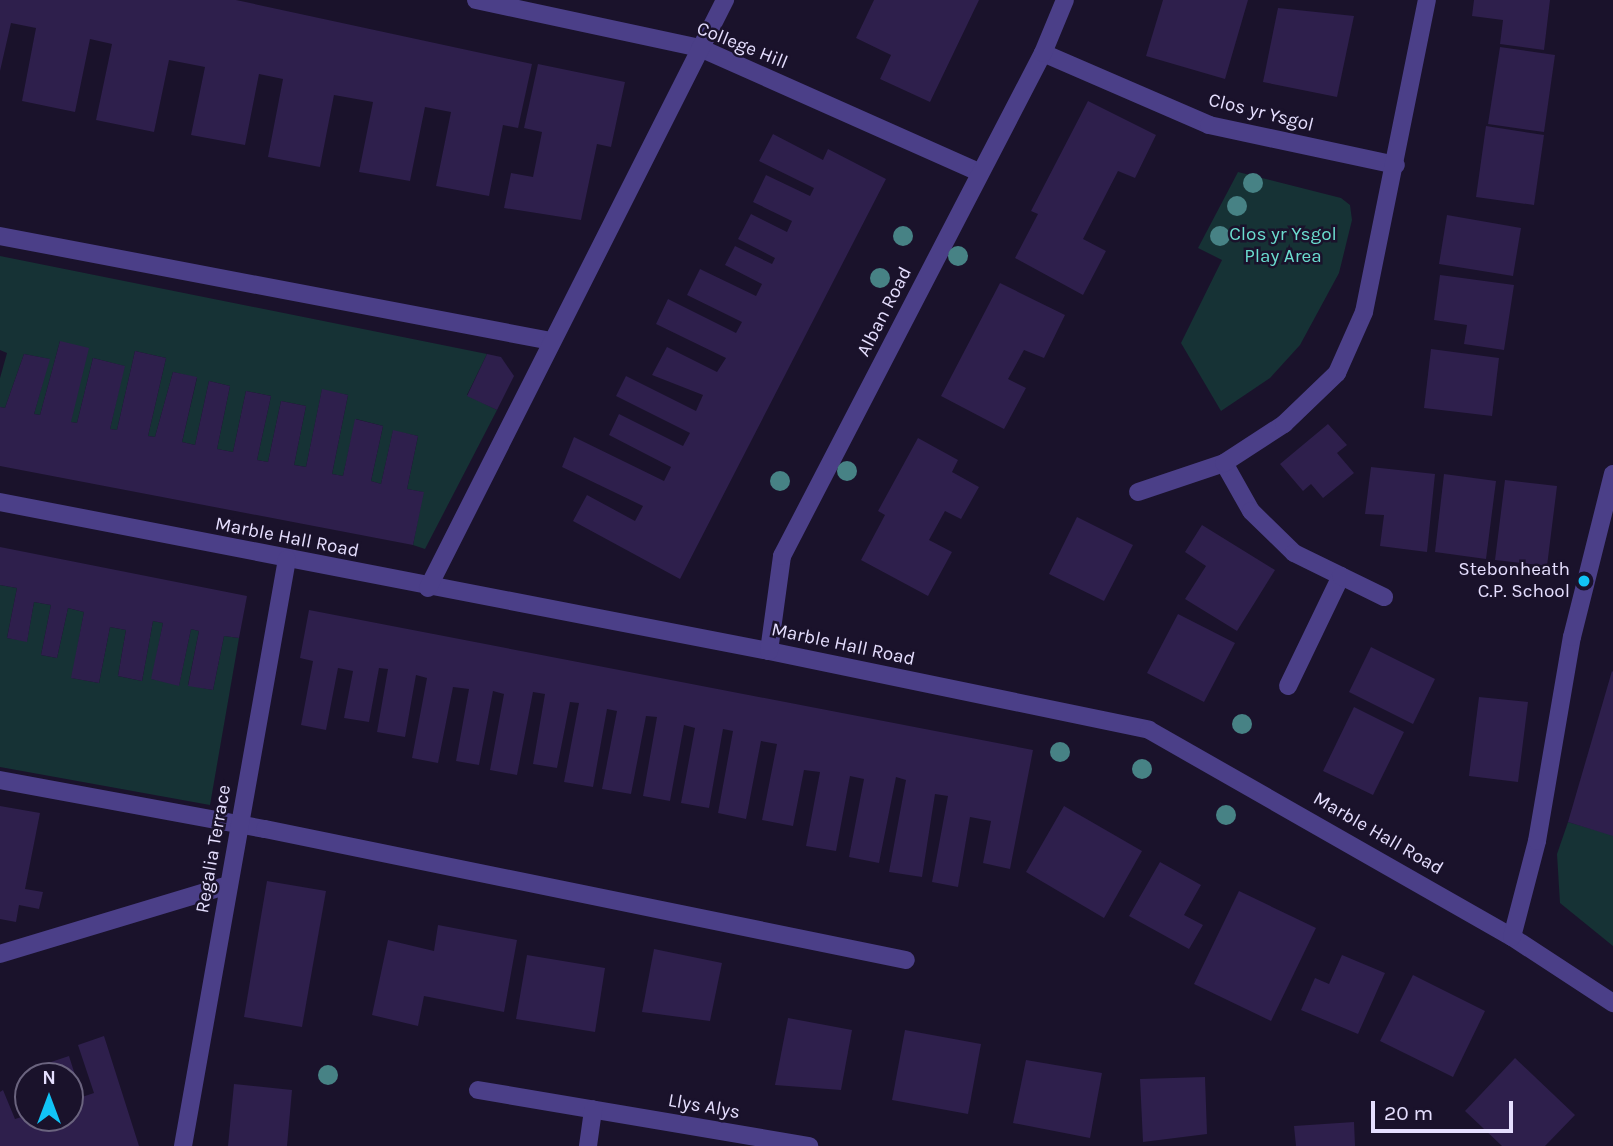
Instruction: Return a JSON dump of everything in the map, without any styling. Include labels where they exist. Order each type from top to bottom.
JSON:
[{"type":"street","name":"College Hill","points":[[476,0],[700,48],[979,172]]},
{"type":"street","points":[[428,588],[725,0]]},
{"type":"street","name":"Alban Road","points":[[769,651],[782,556],[1043,53],[1065,0]]},
{"type":"street","points":[[1138,492],[1224,463],[1284,424],[1337,373],[1364,312],[1396,165],[1427,0]]},
{"type":"street","name":"Clos yr Ysgol","points":[[1043,53],[1209,125],[1396,165]]},
{"type":"street","points":[[0,236],[551,341]]},
{"type":"street","points":[[1224,463],[1251,511],[1285,545],[1384,597]]},
{"type":"street","points":[[1512,937],[1537,841],[1572,637],[1613,474]]},
{"type":"street","name":"Marble Hall Road","points":[[0,502],[428,588],[769,651],[1149,730],[1512,937],[1613,1003]]},
{"type":"street","name":"Regalia Terrace","points":[[183,1146],[287,559]]},
{"type":"street","points":[[1288,686],[1341,576]]},
{"type":"street","points":[[0,780],[240,825],[906,960]]},
{"type":"street","points":[[0,954],[229,885]]},
{"type":"street","name":"Llys Alys","points":[[478,1090],[809,1146]]},
{"type":"street","points":[[588,1146],[593,1109]]},
{"type":"green space","name":"Clos yr Ysgol Play Area","points":[[1238,172],[1341,198],[1350,205],[1352,220],[1339,273],[1300,345],[1270,378],[1221,411],[1181,343],[1222,260],[1198,248]]},
{"type":"green space","points":[[0,256],[487,354],[467,395],[497,410],[425,549],[413,545],[423,492],[407,489],[418,436],[393,431],[381,484],[371,481],[383,426],[356,419],[343,476],[332,474],[348,395],[322,390],[306,467],[294,465],[306,406],[281,401],[268,462],[257,460],[271,396],[246,391],[233,452],[217,449],[230,386],[209,381],[195,445],[182,442],[197,378],[173,372],[155,437],[148,436],[166,358],[135,351],[117,430],[110,429],[124,366],[93,358],[77,423],[71,422],[60,341],[40,415],[34,414],[49,359],[24,354],[5,408],[0,407],[0,378],[7,353],[0,350]]},
{"type":"green space","points":[[0,585],[17,588],[7,638],[27,641],[34,602],[51,605],[41,655],[57,658],[68,608],[84,612],[72,678],[99,683],[110,627],[126,630],[118,676],[142,681],[153,621],[163,623],[152,679],[179,685],[191,629],[199,631],[188,685],[213,690],[224,636],[239,638],[210,805],[0,767]]},
{"type":"green space","points":[[1568,822],[1613,835],[1613,946],[1560,903],[1557,854]]},
{"type":"building","points":[[0,0],[236,0],[532,64],[518,128],[503,125],[489,196],[436,186],[451,112],[425,107],[410,181],[359,172],[373,102],[334,95],[320,167],[268,157],[283,79],[259,74],[245,145],[191,135],[205,67],[169,60],[154,132],[96,120],[112,44],[90,39],[75,112],[22,101],[36,28],[11,23],[0,71]]},
{"type":"building","points":[[874,0],[979,0],[930,102],[880,79],[891,55],[856,38]]},
{"type":"building","points":[[1163,0],[1248,0],[1225,79],[1146,56]]},
{"type":"building","points":[[1474,0],[1550,0],[1544,50],[1500,44],[1503,20],[1472,16]]},
{"type":"building","points":[[1278,8],[1354,16],[1337,97],[1263,82]]},
{"type":"building","points":[[1500,47],[1555,55],[1544,132],[1488,124]]},
{"type":"building","points":[[538,64],[625,82],[611,147],[597,144],[581,220],[504,208],[511,173],[533,177],[542,132],[524,128]]},
{"type":"building","points":[[1088,101],[1156,135],[1135,178],[1118,171],[1083,239],[1106,251],[1083,295],[1015,258],[1038,214],[1031,211]]},
{"type":"building","points":[[1486,126],[1544,135],[1534,205],[1476,197]]},
{"type":"building","points":[[773,134],[823,160],[828,149],[886,179],[680,579],[573,521],[587,495],[635,521],[643,506],[562,467],[574,437],[664,481],[671,467],[609,435],[619,414],[683,446],[690,433],[616,396],[626,376],[696,411],[703,395],[652,375],[667,347],[717,372],[726,358],[656,324],[668,299],[736,333],[742,322],[687,295],[700,269],[756,296],[762,284],[725,265],[735,246],[772,264],[775,258],[738,239],[751,214],[787,232],[792,221],[753,202],[766,175],[810,196],[814,188],[759,161]]},
{"type":"building","points":[[1447,215],[1521,228],[1513,276],[1439,264]]},
{"type":"building","points":[[1440,275],[1514,285],[1504,350],[1464,344],[1467,325],[1434,320]]},
{"type":"building","points":[[1000,283],[1065,315],[1044,358],[1024,350],[1008,379],[1026,388],[1004,429],[941,396]]},
{"type":"building","points":[[60,341],[89,348],[71,422],[77,423],[93,358],[125,366],[110,429],[117,430],[135,351],[166,358],[148,436],[155,437],[173,372],[197,377],[182,442],[195,445],[209,381],[230,386],[217,449],[233,452],[246,391],[271,396],[257,460],[268,462],[281,401],[306,406],[294,465],[306,467],[322,389],[348,395],[332,474],[343,476],[355,419],[383,426],[371,481],[381,484],[393,430],[418,436],[407,489],[424,492],[413,545],[0,466],[0,407],[5,408],[24,354],[50,359],[34,414],[40,415]]},
{"type":"building","points":[[1431,349],[1499,358],[1492,416],[1424,408]]},
{"type":"building","points":[[487,354],[501,357],[514,376],[497,410],[467,396]]},
{"type":"building","points":[[1328,424],[1347,445],[1337,453],[1354,473],[1323,498],[1311,484],[1303,491],[1280,464]]},
{"type":"building","points":[[918,438],[958,460],[952,472],[979,487],[961,519],[945,511],[929,540],[952,552],[928,596],[861,560],[885,515],[878,511]]},
{"type":"building","points":[[1371,467],[1435,474],[1427,552],[1380,546],[1384,515],[1365,514]]},
{"type":"building","points":[[1444,474],[1496,481],[1486,559],[1435,552]]},
{"type":"building","points":[[1505,480],[1557,486],[1547,566],[1495,560]]},
{"type":"building","points":[[1077,517],[1133,545],[1104,601],[1049,574]]},
{"type":"building","points":[[1202,525],[1275,570],[1237,631],[1185,599],[1206,566],[1185,552]]},
{"type":"building","points":[[0,547],[247,596],[239,638],[224,636],[213,690],[188,686],[199,631],[191,629],[179,686],[151,679],[163,623],[153,621],[142,681],[118,676],[126,630],[110,627],[99,683],[71,678],[84,612],[68,608],[57,658],[41,655],[51,605],[34,602],[27,642],[7,638],[17,588],[0,585]]},
{"type":"building","points":[[309,610],[1033,750],[1010,869],[983,863],[991,821],[970,817],[958,887],[932,882],[948,796],[935,794],[922,877],[889,872],[906,780],[896,777],[879,863],[849,857],[864,779],[850,776],[836,851],[806,846],[820,772],[804,770],[793,826],[762,820],[777,744],[761,741],[746,819],[718,813],[733,731],[723,729],[709,808],[681,803],[695,728],[684,725],[670,801],[643,796],[657,717],[646,716],[631,794],[602,789],[617,711],[607,709],[593,787],[564,782],[579,703],[570,702],[557,768],[533,764],[545,694],[533,692],[517,775],[490,770],[504,694],[493,691],[479,765],[456,761],[469,689],[453,687],[438,763],[412,758],[427,678],[416,675],[405,737],[377,732],[388,669],[379,668],[369,722],[344,718],[353,671],[338,668],[326,730],[301,725],[313,661],[300,658]]},
{"type":"building","points":[[1178,614],[1235,643],[1204,702],[1147,673]]},
{"type":"building","points":[[1371,647],[1435,679],[1413,724],[1349,692]]},
{"type":"building","points":[[1613,672],[1613,836],[1568,822]]},
{"type":"building","points":[[1479,697],[1528,702],[1518,782],[1469,776]]},
{"type":"building","points":[[1354,707],[1404,732],[1373,795],[1323,771]]},
{"type":"building","points":[[0,806],[40,813],[25,889],[43,892],[39,909],[19,905],[16,922],[0,919]]},
{"type":"building","points":[[1064,806],[1142,851],[1104,918],[1026,872]]},
{"type":"building","points":[[1160,862],[1201,885],[1184,915],[1203,925],[1189,949],[1129,916]]},
{"type":"building","points":[[267,881],[326,891],[302,1027],[244,1017]]},
{"type":"building","points":[[1239,891],[1316,928],[1271,1021],[1194,984]]},
{"type":"building","points":[[438,925],[517,940],[504,1012],[424,996],[418,1026],[372,1015],[388,940],[434,951]]},
{"type":"building","points":[[654,949],[722,963],[710,1021],[642,1012]]},
{"type":"building","points":[[527,955],[605,968],[595,1032],[516,1019]]},
{"type":"building","points":[[1342,955],[1385,973],[1358,1034],[1301,1010],[1315,978],[1329,984]]},
{"type":"building","points":[[1413,975],[1485,1011],[1453,1077],[1380,1041]]},
{"type":"building","points":[[788,1018],[852,1030],[841,1090],[775,1085]]},
{"type":"building","points":[[905,1030],[981,1044],[968,1114],[892,1100]]},
{"type":"building","points":[[104,1036],[139,1146],[0,1146],[0,1092],[3,1090],[14,1117],[14,1132],[84,1132],[84,1096],[94,1093],[78,1045]]},
{"type":"building","points":[[69,1056],[71,1062],[51,1062]]},
{"type":"building","points":[[1515,1058],[1575,1115],[1545,1146],[1502,1146],[1465,1111]]},
{"type":"building","points":[[1026,1060],[1102,1073],[1090,1138],[1013,1123]]},
{"type":"building","points":[[1205,1077],[1207,1134],[1143,1142],[1140,1079]]},
{"type":"building","points":[[234,1084],[292,1090],[287,1146],[228,1146]]},
{"type":"building","points":[[1354,1122],[1355,1146],[1296,1146],[1294,1126]]},
{"type":"place","name":"Stebonheath C.P. School","points":[[1584,581]]}]
